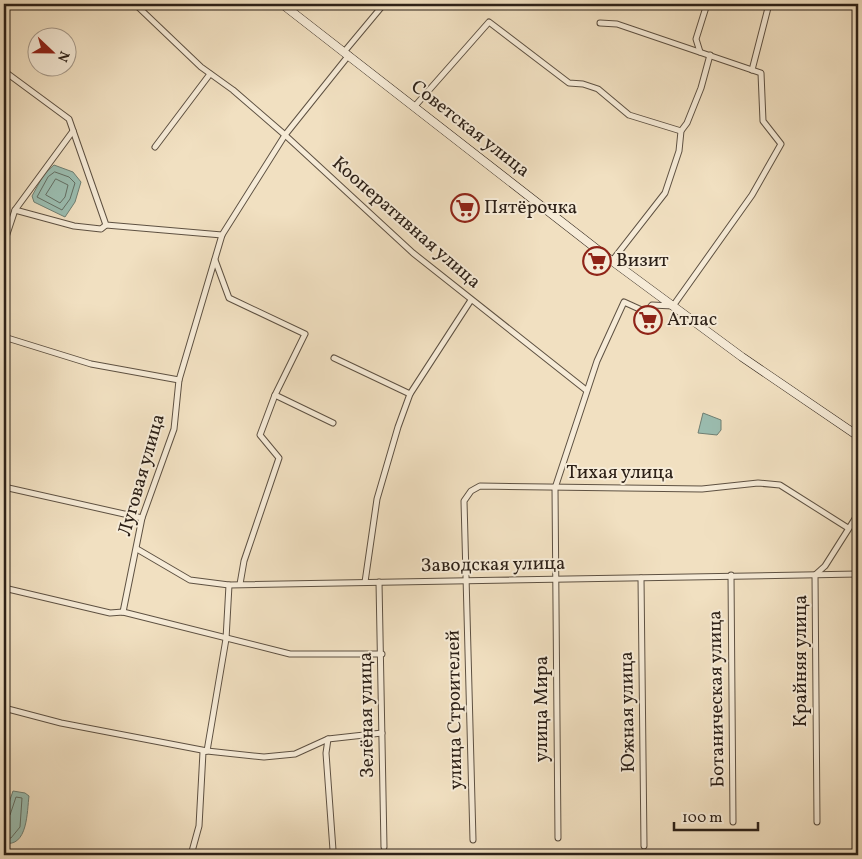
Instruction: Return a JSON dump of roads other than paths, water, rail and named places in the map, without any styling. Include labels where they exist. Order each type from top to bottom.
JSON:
[{"type":"street","points":[[4,8],[6,4]]},
{"type":"street","name":"Кооперативная улица","points":[[135,4],[210,74],[286,135],[396,238],[471,300],[586,390]]},
{"type":"street","name":"Советская улица","points":[[282,4],[612,261],[742,357],[858,436]]},
{"type":"street","name":"Луговая улица","points":[[123,612],[142,518],[174,429],[179,380],[222,235],[286,135],[384,4]]},
{"type":"street","points":[[700,52],[696,40],[707,4]]},
{"type":"street","points":[[752,70],[768,4]]},
{"type":"street","points":[[414,106],[489,22],[569,83],[583,84],[598,89],[629,115],[681,131]]},
{"type":"street","points":[[556,579],[555,488],[597,360],[624,302],[646,312],[652,305],[673,306],[752,195],[781,144],[763,120],[761,73],[617,24],[600,22]]},
{"type":"street","points":[[612,261],[664,193],[679,151],[681,131],[688,123],[701,88],[710,55]]},
{"type":"street","points":[[4,71],[69,119],[106,225]]},
{"type":"street","points":[[155,147],[210,74]]},
{"type":"street","points":[[4,243],[15,210],[73,131]]},
{"type":"street","points":[[15,210],[74,226],[101,229],[106,225],[222,235]]},
{"type":"street","points":[[214,260],[229,298],[305,334],[275,395],[260,435],[279,458],[244,561],[240,584]]},
{"type":"street","points":[[365,582],[377,499],[398,427],[410,394],[471,300]]},
{"type":"street","points":[[4,336],[91,364],[179,380]]},
{"type":"street","points":[[334,358],[410,394]]},
{"type":"street","points":[[275,395],[333,423]]},
{"type":"street","name":"Тихая улица","points":[[467,580],[464,502],[471,491],[480,486],[702,489],[758,483],[780,485],[848,528]]},
{"type":"street","points":[[4,487],[142,518]]},
{"type":"street","name":"Крайняя улица","points":[[817,822],[815,575],[825,566],[858,514]]},
{"type":"street","name":"Заводская улица","points":[[137,550],[190,580],[228,584],[858,574]]},
{"type":"street","name":"Ботаническая улица","points":[[731,575],[734,822]]},
{"type":"street","name":"Южная улица","points":[[641,578],[644,846]]},
{"type":"street","name":"улица Мира","points":[[556,579],[558,838]]},
{"type":"street","name":"улица Строителей","points":[[467,580],[473,840]]},
{"type":"street","name":"Зелёная улица","points":[[379,582],[382,654],[384,847]]},
{"type":"street","points":[[191,855],[199,826],[203,752],[207,751],[226,639],[228,584]]},
{"type":"street","points":[[4,588],[110,613],[123,612],[290,654],[382,654]]},
{"type":"street","points":[[4,708],[61,723],[207,751],[264,757],[295,754],[328,739],[382,733]]},
{"type":"street","points":[[328,739],[326,753],[333,850]]},
{"type":"water","points":[[54,165],[73,172],[81,182],[75,202],[65,217],[34,202],[32,196],[44,174]]},
{"type":"water","points":[[703,413],[721,420],[721,430],[717,435],[698,433]]},
{"type":"water","points":[[13,791],[25,793],[29,796],[27,819],[18,840],[12,843],[4,843],[4,817]]},
{"type":"place","name":"Пятёрочка","points":[[465,208]]},
{"type":"place","name":"Визит","points":[[597,261]]},
{"type":"place","name":"Атлас","points":[[648,320]]}]
